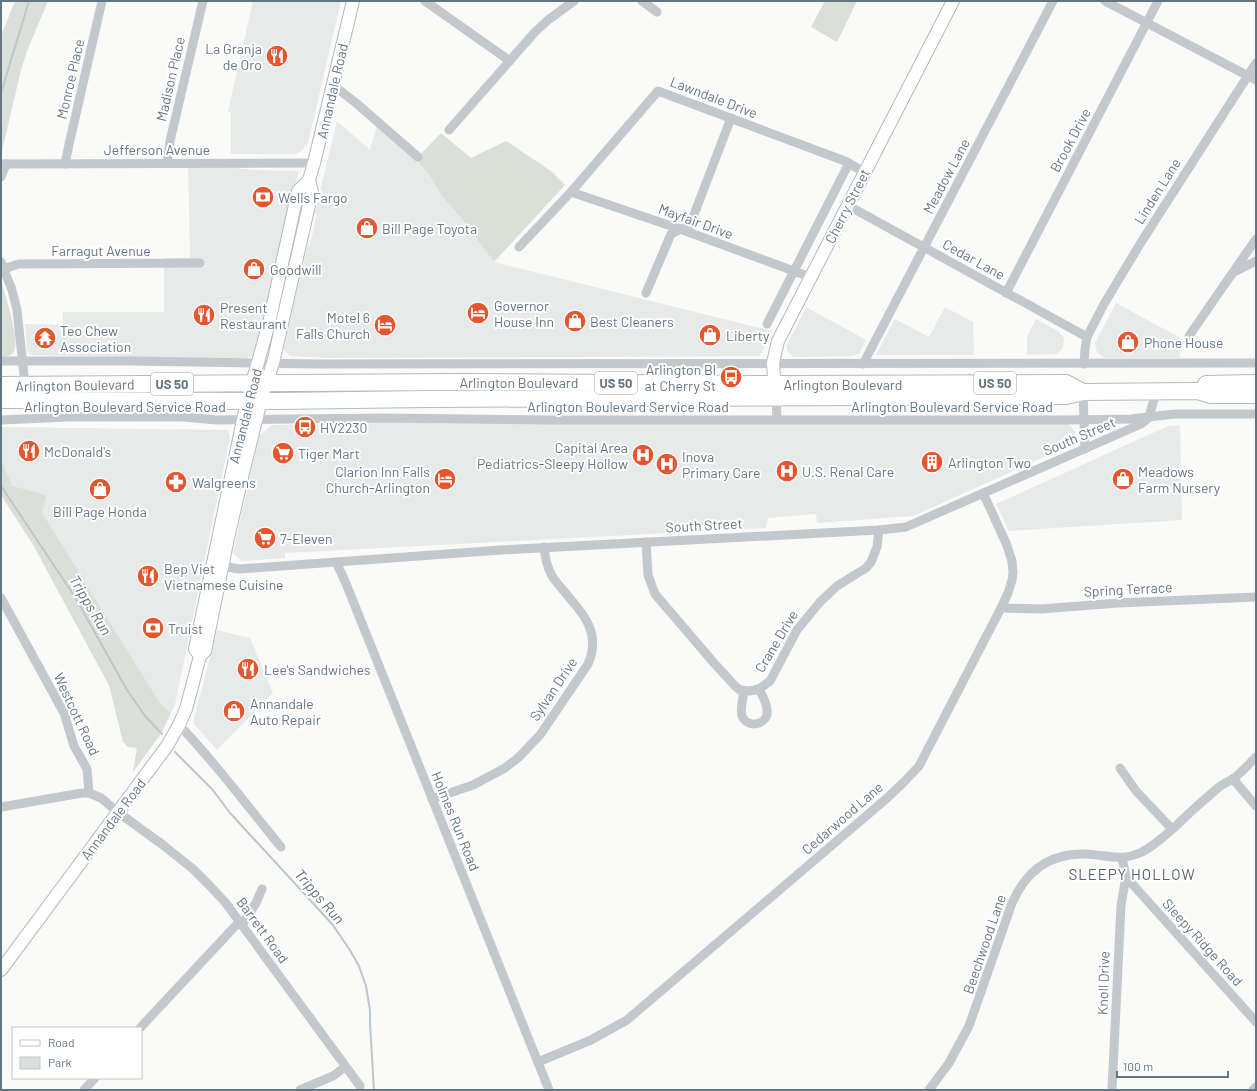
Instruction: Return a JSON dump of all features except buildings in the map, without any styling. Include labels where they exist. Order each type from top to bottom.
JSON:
[{"type":"highway","name":"Arlington Boulevard","points":[[27,404],[36,389],[44,385],[524,382],[775,391]]},
{"type":"highway","name":"Arlington Boulevard","points":[[5,400],[27,404],[429,399],[1066,383],[1083,392],[1198,391],[1210,395],[1256,395]]},
{"type":"highway","name":"Arlington Boulevard","points":[[1198,391],[1205,384],[1256,383]]},
{"type":"highway","name":"Arlington Boulevard","points":[[1,385],[27,404]]},
{"type":"main road","name":"Annandale Road","points":[[1,970],[167,746],[179,725],[191,691],[200,656],[194,649],[256,420],[255,400],[259,383],[258,363],[269,323],[298,191],[309,180],[314,163],[353,1]]},
{"type":"main road","name":"Cherry Street","points":[[775,391],[773,363],[778,341],[953,1]]},
{"type":"main road","name":"Annandale Road","points":[[259,383],[273,363],[312,192],[309,180]]},
{"type":"main road","name":"Annandale Road","points":[[217,565],[243,420],[255,400]]},
{"type":"street","name":"Monroe Place","points":[[65,164],[102,1]]},
{"type":"street","name":"Madison Place","points":[[167,163],[170,141],[203,1]]},
{"type":"street","points":[[425,1],[510,61]]},
{"type":"street","points":[[449,130],[562,5],[574,1]]},
{"type":"street","points":[[642,1],[657,12]]},
{"type":"street","name":"Meadow Lane","points":[[863,364],[1053,1]]},
{"type":"street","points":[[1105,1],[1256,80]]},
{"type":"street","name":"Brook Drive","points":[[1006,293],[1158,1]]},
{"type":"street","name":"Linden Lane","points":[[1084,364],[1087,337],[1104,304],[1140,244],[1256,62]]},
{"type":"street","points":[[333,85],[356,103],[418,158]]},
{"type":"street","name":"Lawndale Drive","points":[[519,247],[571,192],[658,91],[848,163],[864,172]]},
{"type":"street","points":[[646,293],[671,234],[690,225],[731,118]]},
{"type":"street","name":"Jefferson Avenue","points":[[4,164],[314,163]]},
{"type":"street","name":"Cherry Street","points":[[767,324],[848,163]]},
{"type":"street","points":[[1,177],[4,164]]},
{"type":"street","name":"Mayfair Drive","points":[[571,192],[810,277]]},
{"type":"street","name":"Cedar Lane","points":[[847,205],[1087,337]]},
{"type":"street","points":[[1189,336],[1256,239]]},
{"type":"street","points":[[1234,272],[1256,262]]},
{"type":"street","name":"Farragut Avenue","points":[[2,266],[18,264],[200,264]]},
{"type":"street","points":[[2,266],[17,310],[27,404]]},
{"type":"street","points":[[1,361],[522,364],[1256,363]]},
{"type":"street","points":[[522,364],[524,382]]},
{"type":"street","name":"Cherry Street","points":[[775,391],[777,419]]},
{"type":"street","points":[[1083,392],[1085,449]]},
{"type":"street","points":[[1149,417],[1156,392]]},
{"type":"street","points":[[429,399],[429,419]]},
{"type":"street","name":"Arlington Boulevard Service Road","points":[[1,420],[27,404],[67,417],[183,417],[217,420],[1131,419],[1175,414],[1256,414]]},
{"type":"street","name":"South Street","points":[[217,565],[239,569],[426,554],[879,530],[906,527],[1141,424],[1149,417]]},
{"type":"street","name":"Cedarwood Lane","points":[[538,1062],[595,1038],[627,1020],[903,783],[923,760],[1001,608],[1012,580],[1012,561],[1006,543],[983,493]]},
{"type":"street","name":"Crane Drive","points":[[744,691],[759,689],[770,681],[797,630],[815,606],[837,586],[866,568],[871,562],[877,547],[879,530]]},
{"type":"street","points":[[646,542],[648,576],[655,594],[714,664],[735,686],[744,691],[741,712],[749,723],[754,724],[764,721],[768,711],[759,689]]},
{"type":"street","name":"Sylvan Drive","points":[[432,799],[473,785],[505,768],[519,757],[540,735],[588,664],[592,655],[593,646],[591,629],[584,617],[552,576],[545,558],[544,547]]},
{"type":"street","name":"Holmes Run Road","points":[[336,562],[348,588],[549,1090]]},
{"type":"street","name":"Spring Terrace","points":[[1001,608],[1041,609],[1118,603],[1256,597]]},
{"type":"street","name":"Westcott Road","points":[[1,598],[64,712],[74,746],[87,769],[89,793]]},
{"type":"street","points":[[179,725],[232,784],[281,847]]},
{"type":"street","name":"Beechwood Lane","points":[[929,1090],[949,1063],[969,1026],[1012,903],[1023,883],[1032,873],[1044,864],[1061,856],[1086,854],[1122,858],[1146,849],[1172,829],[1220,786],[1233,779],[1256,757]]},
{"type":"street","points":[[1120,768],[1136,791],[1172,829]]},
{"type":"street","points":[[1233,779],[1256,806]]},
{"type":"street","points":[[1,807],[89,793],[101,798],[118,813]]},
{"type":"street","name":"Barrett Road","points":[[118,813],[163,845],[193,869],[225,902],[360,1086]]},
{"type":"street","name":"Sleepy Ridge Road","points":[[1122,858],[1126,877],[1256,1022]]},
{"type":"street","name":"Knoll Drive","points":[[1112,1090],[1120,905],[1126,877]]},
{"type":"street","points":[[141,1027],[240,924],[256,903],[262,889]]},
{"type":"street","points":[[300,1090],[333,1076],[345,1067]]},
{"type":"street","points":[[84,1090],[94,1079]]},
{"type":"street","points":[[1253,1090],[1256,1087]]},
{"type":"shaded area","points":[[253,1],[341,1],[308,143],[296,154],[231,154],[231,112],[228,112]]},
{"type":"shaded area","points":[[337,121],[370,150],[377,125],[416,159],[494,262],[772,331],[760,356],[325,358],[290,356],[284,350],[284,344],[308,245],[310,245],[317,214],[315,213]]},
{"type":"shaded area","points":[[188,168],[233,168],[299,171],[254,355],[246,359],[30,355],[27,350],[25,324],[63,325],[63,312],[164,312],[164,258],[190,258]]},
{"type":"shaded area","points":[[1116,303],[1179,337],[1180,358],[1106,358],[1097,353],[1095,343]]},
{"type":"shaded area","points":[[806,307],[866,340],[859,354],[852,356],[794,357],[790,354],[787,350],[787,345]]},
{"type":"shaded area","points":[[945,307],[973,322],[974,355],[876,355],[895,319],[929,337]]},
{"type":"shaded area","points":[[1036,319],[1059,332],[1064,338],[1063,348],[1057,354],[1027,355],[1027,337]]},
{"type":"shaded area","points":[[381,423],[1068,423],[1075,432],[1075,443],[913,516],[817,523],[816,514],[768,518],[766,528],[285,553],[285,558],[242,561],[233,553],[259,436],[272,425]]},
{"type":"shaded area","points":[[1180,425],[1182,520],[1009,531],[996,504],[1168,426]]},
{"type":"shaded area","points":[[1,427],[228,430],[230,437],[175,705],[162,732],[133,772],[140,730],[121,734],[109,685],[1,483]]},
{"type":"shaded area","points":[[217,630],[250,638],[273,693],[217,750],[193,723]]},
{"type":"green space","points":[[15,1],[48,1],[27,51],[21,70],[1,155],[1,36]]},
{"type":"green space","points":[[825,1],[857,1],[837,42],[811,27]]},
{"type":"green space","points":[[441,133],[471,158],[506,141],[551,171],[565,185],[494,262],[443,197],[431,178],[416,159]]},
{"type":"green space","points":[[1,281],[14,327],[15,345],[12,354],[1,357]]},
{"type":"green space","points":[[1,459],[12,486],[46,495],[42,513],[159,702],[170,713],[162,732],[133,772],[137,748],[128,747],[123,742],[109,685],[35,548],[1,495]]},
{"type":"waterway","name":"Tripps Run","points":[[1,93],[29,1]]},
{"type":"waterway","name":"Tripps Run","points":[[1,486],[75,597],[127,690],[145,716],[162,734]]},
{"type":"waterway","name":"Tripps Run","points":[[175,752],[212,789],[230,813],[333,925],[351,952],[359,966],[366,986],[370,1010],[374,1090]]},
{"type":"place","name":"La Granja de Oro","points":[[277,56]]},
{"type":"place","name":"Wells Fargo","points":[[263,197]]},
{"type":"place","name":"Bill Page Toyota","points":[[367,228]]},
{"type":"place","name":"Goodwill","points":[[254,269]]},
{"type":"place","name":"Governor House Inn","points":[[478,313]]},
{"type":"place","name":"Present Restaurant","points":[[204,315]]},
{"type":"place","name":"Best Cleaners","points":[[575,321]]},
{"type":"place","name":"Motel 6 Falls Church","points":[[385,325]]},
{"type":"place","name":"Liberty","points":[[710,335]]},
{"type":"place","name":"Teo Chew Association","points":[[45,338]]},
{"type":"place","name":"Phone House","points":[[1128,342]]},
{"type":"place","name":"Arlington Bl at Cherry St","points":[[731,377]]},
{"type":"place","name":"HV2230","points":[[305,427]]},
{"type":"place","name":"McDonald's","points":[[29,451]]},
{"type":"place","name":"Tiger Mart","points":[[283,453]]},
{"type":"place","name":"Capital Area Pediatrics-Sleepy Hollow","points":[[643,455]]},
{"type":"place","name":"Arlington Two","points":[[932,462]]},
{"type":"place","name":"Inova Primary Care","points":[[667,464]]},
{"type":"place","name":"U.S. Renal Care","points":[[787,471]]},
{"type":"place","name":"Clarion Inn Falls Church-Arlington","points":[[445,479]]},
{"type":"place","name":"Meadows Farm Nursery","points":[[1123,479]]},
{"type":"place","name":"Walgreens","points":[[176,482]]},
{"type":"place","name":"Bill Page Honda","points":[[100,489]]},
{"type":"place","name":"7-Eleven","points":[[265,538]]},
{"type":"place","name":"Bep Viet Vietnamese Cuisine","points":[[148,576]]},
{"type":"place","name":"Truist","points":[[153,628]]},
{"type":"place","name":"Lee's Sandwiches","points":[[248,669]]},
{"type":"place","name":"Annandale Auto Repair","points":[[234,711]]},
{"type":"district","name":"SLEEPY HOLLOW","points":[[1132,874]]}]
